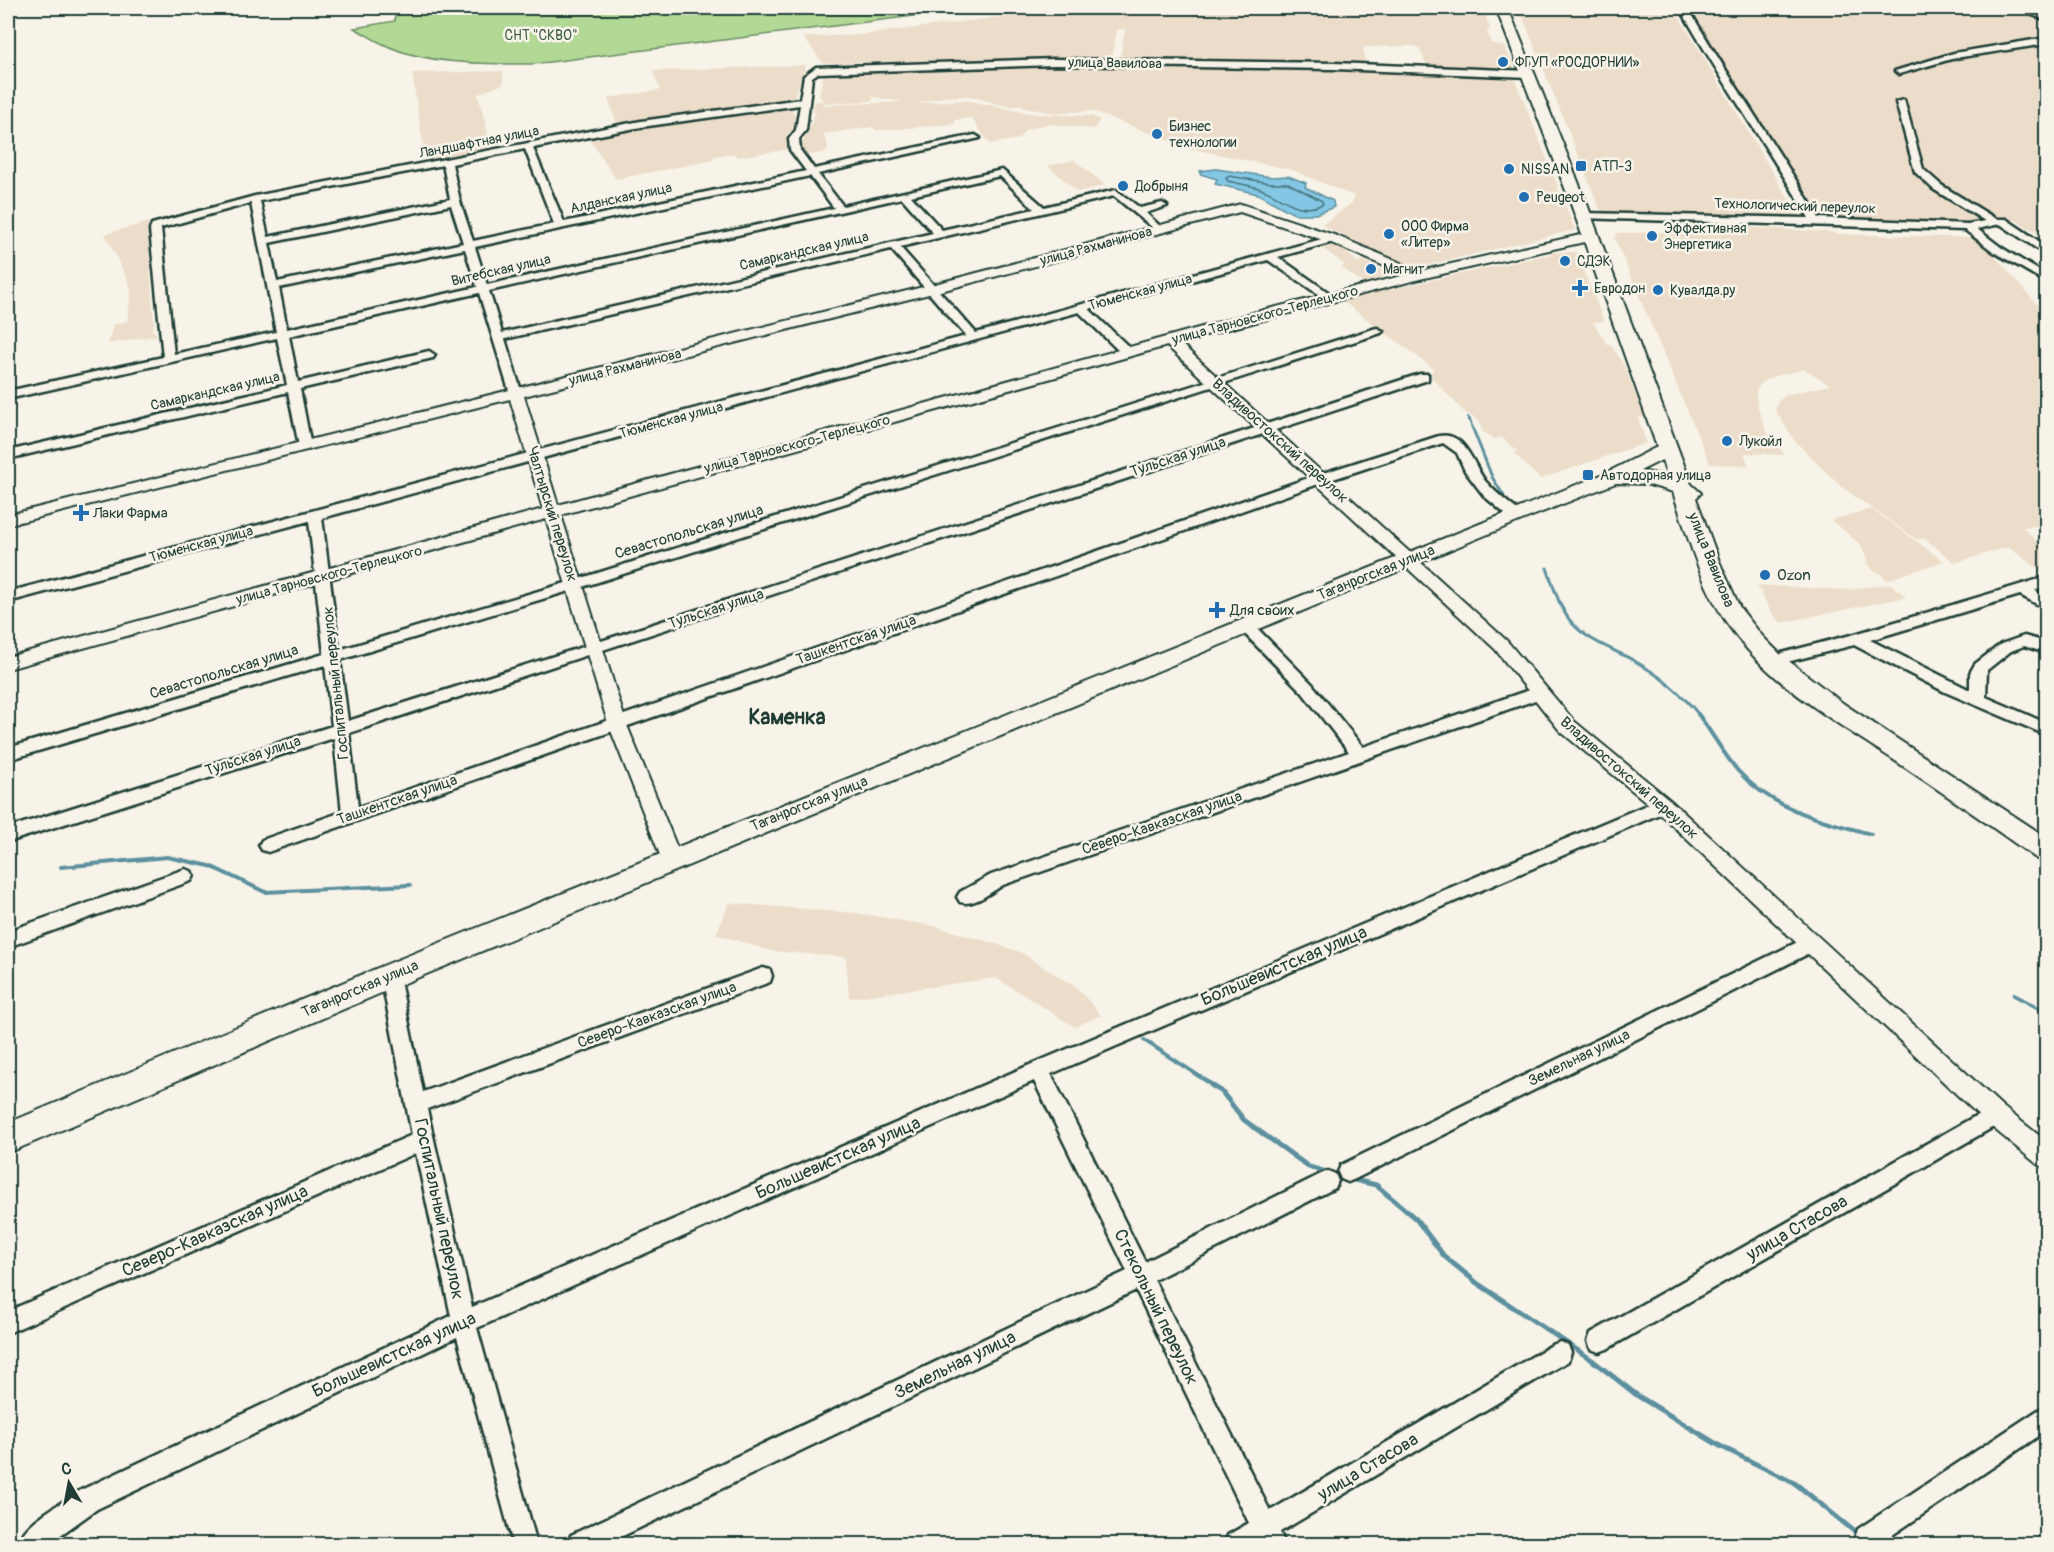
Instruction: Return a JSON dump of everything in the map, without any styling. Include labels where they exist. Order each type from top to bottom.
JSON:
[{"type":"main road","name":"улица Вавилова","points":[[1502,8],[1588,216]]},
{"type":"main road","name":"улица Вавилова","points":[[1510,8],[1555,115],[1668,449],[1745,608],[1763,633],[1787,657],[1847,704],[1986,791],[2046,833]]},
{"type":"main road","name":"улица Вавилова","points":[[1595,237],[1691,493],[1708,561],[1738,622],[1773,660],[1847,718],[1976,801],[2046,851]]},
{"type":"main road","name":"Таганрогская улица","points":[[8,1138],[390,976],[1515,515],[1613,477],[1668,449]]},
{"type":"main road","name":"Таганрогская улица","points":[[1613,477],[1640,476],[1691,493]]},
{"type":"street","points":[[1684,8],[1722,74],[1769,142],[1817,222]]},
{"type":"street","points":[[2017,8],[2046,18]]},
{"type":"street","points":[[1899,71],[1954,56],[2046,41]]},
{"type":"street","name":"улица Вавилова","points":[[840,209],[795,150],[794,139],[801,130],[808,76],[816,70],[1055,62],[1334,66],[1529,74]]},
{"type":"street","name":"Ландшафтная улица","points":[[169,359],[155,230],[161,222],[255,199],[641,124],[806,101]]},
{"type":"street","points":[[1901,102],[1918,170],[1937,188],[2046,250]]},
{"type":"street","name":"Алданская улица","points":[[273,286],[975,138]]},
{"type":"street","points":[[528,146],[560,225]]},
{"type":"street","name":"Чалтырский переулок","points":[[447,162],[455,201],[500,337],[534,457],[616,723],[672,860]]},
{"type":"street","name":"Витебская улица","points":[[8,395],[1002,173],[1042,210]]},
{"type":"street","name":"Самаркандская улица","points":[[500,337],[1116,193],[1138,212]]},
{"type":"street","points":[[904,195],[940,234]]},
{"type":"street","points":[[255,199],[305,446]]},
{"type":"street","points":[[263,241],[455,201]]},
{"type":"street","points":[[1138,212],[1162,206]]},
{"type":"street","name":"улица Рахманинова","points":[[8,520],[932,289],[1241,208],[1333,239]]},
{"type":"street","points":[[1138,212],[1158,229]]},
{"type":"street","name":"Технологический переулок","points":[[1588,216],[1968,227],[1999,222]]},
{"type":"street","points":[[1968,227],[1998,250],[2046,279]]},
{"type":"street","name":"улица Тарновского-Терлецкого","points":[[8,663],[1329,297],[1595,237]]},
{"type":"street","points":[[1333,239],[1419,275]]},
{"type":"street","name":"Тюменская улица","points":[[8,597],[534,457],[1333,239]]},
{"type":"street","points":[[894,245],[974,337]]},
{"type":"street","points":[[1269,256],[1329,297]]},
{"type":"street","points":[[1081,308],[1127,352]]},
{"type":"street","name":"Севастопольская улица","points":[[8,754],[574,585],[1377,331]]},
{"type":"street","name":"Владивостокский переулок","points":[[1170,341],[1322,478],[1407,561],[1501,645],[1567,726],[1663,805],[1995,1115],[2046,1156]]},
{"type":"street","name":"Самаркандская улица","points":[[8,455],[429,356]]},
{"type":"street","name":"Тульская улица","points":[[8,835],[594,649],[1424,377]]},
{"type":"street","name":"Ташкентская улица","points":[[268,845],[1322,478],[1444,439],[1456,444],[1465,453],[1475,477],[1491,496],[1515,515]]},
{"type":"street","name":"Госпитальный переулок","points":[[315,514],[351,816]]},
{"type":"street","points":[[1787,657],[1856,639],[2046,582]]},
{"type":"street","points":[[2022,589],[2046,604]]},
{"type":"street","points":[[1246,626],[1306,688],[1360,755]]},
{"type":"street","points":[[1856,639],[1950,688],[1978,698],[2046,729]]},
{"type":"street","points":[[1978,698],[1979,688],[1976,677],[1980,667],[2012,643],[2021,640],[2036,642],[2046,648]]},
{"type":"street","name":"Северо-Кавказская улица","points":[[966,897],[997,880],[1538,693]]},
{"type":"street","name":"Большевистская улица","points":[[30,1545],[45,1530],[88,1500],[464,1322],[1039,1070],[1663,805]]},
{"type":"street","points":[[8,939],[185,876]]},
{"type":"street","name":"Земельная улица","points":[[580,1545],[1140,1276],[1810,944]]},
{"type":"street","name":"Госпитальный переулок","points":[[390,976],[423,1140],[464,1322],[525,1545]]},
{"type":"street","name":"Северо-Кавказская улица","points":[[416,1104],[763,976]]},
{"type":"street","name":"Стекольный переулок","points":[[1039,1070],[1269,1536]]},
{"type":"street","name":"улица Стасова","points":[[1599,1341],[1995,1115]]},
{"type":"street","name":"Северо-Кавказская улица","points":[[8,1322],[423,1140]]},
{"type":"street","name":"улица Стасова","points":[[1237,1545],[1269,1536],[1560,1353]]},
{"type":"street","points":[[1863,1542],[2046,1417]]},
{"type":"shaded area","points":[[1076,8],[1483,8],[1490,28],[1487,31],[1491,43],[1505,47],[1515,69],[1437,66],[1425,62],[1416,46],[1363,47],[1365,63],[1360,64],[1120,58],[1125,29],[1117,29],[1112,58],[823,63],[803,37],[861,35],[1038,12],[1076,10]]},
{"type":"shaded area","points":[[1519,8],[1674,8],[1800,218],[1601,212]]},
{"type":"shaded area","points":[[1688,8],[2011,8],[2046,19],[2046,238],[2017,221],[1985,217],[1961,224],[1824,219]]},
{"type":"shaded area","points":[[806,65],[794,97],[617,125],[608,98],[660,90],[653,71]]},
{"type":"shaded area","points":[[1046,65],[1121,65],[1124,68],[1154,69],[1157,67],[1239,69],[1245,66],[1515,79],[1575,230],[1416,268],[1400,266],[1322,225],[1352,203],[1354,196],[1292,170],[1188,148],[1092,111],[1054,113],[1022,106],[1005,106],[970,96],[944,97],[917,103],[965,100],[1034,114],[1092,116],[1100,120],[1094,129],[1047,124],[1025,130],[1019,139],[990,144],[971,118],[955,120],[955,124],[886,130],[875,130],[874,127],[823,134],[828,146],[827,152],[804,156],[800,149],[816,112],[812,111],[816,101],[822,101],[824,105],[903,102],[873,97],[872,101],[824,103],[819,95],[824,71],[1022,69],[1044,68]]},
{"type":"shaded area","points":[[503,71],[503,84],[478,94],[492,150],[426,163],[412,73]]},
{"type":"shaded area","points":[[790,106],[800,125],[793,133],[786,134],[791,149],[738,157],[734,154],[714,156],[714,160],[616,179],[587,136]]},
{"type":"shaded area","points":[[1074,160],[1105,185],[1078,192],[1048,166]]},
{"type":"shaded area","points":[[149,222],[153,228],[148,233],[154,324],[152,330],[158,335],[108,344],[113,325],[127,321],[131,291],[105,234]]},
{"type":"shaded area","points":[[1705,225],[1837,234],[1979,238],[2046,315],[2046,525],[2022,527],[2046,550],[2046,568],[2040,570],[2008,547],[1955,563],[1924,538],[1917,540],[1840,486],[1795,441],[1775,410],[1778,401],[1788,394],[1830,385],[1805,369],[1772,377],[1761,384],[1756,391],[1757,404],[1766,431],[1785,455],[1744,453],[1749,466],[1710,464],[1614,237],[1617,236],[1616,233],[1686,232],[1684,229]]},
{"type":"shaded area","points":[[1336,244],[1358,262],[1365,260],[1390,276],[1364,284],[1341,267],[1345,265],[1322,248]]},
{"type":"shaded area","points":[[1551,252],[1576,252],[1604,321],[1593,322],[1607,344],[1611,344],[1624,366],[1645,417],[1638,417],[1646,443],[1540,479],[1514,453],[1517,451],[1501,437],[1494,439],[1482,431],[1479,421],[1463,411],[1429,375],[1434,369],[1341,300],[1551,254]]},
{"type":"shaded area","points":[[1871,509],[1944,561],[1887,580],[1875,572],[1865,562],[1868,561],[1860,544],[1831,520]]},
{"type":"shaded area","points":[[1891,584],[1906,597],[1781,623],[1771,612],[1757,585],[1845,590]]},
{"type":"shaded area","points":[[729,903],[856,913],[934,926],[993,943],[1020,952],[1077,988],[1101,1015],[1075,1027],[996,978],[849,998],[846,957],[771,951],[716,934]]},
{"type":"green space","name":"СНТ \"СКВО\"","points":[[394,8],[977,8],[534,64],[516,64],[457,62],[418,56],[376,41],[354,28],[395,21]]},
{"type":"water","points":[[1216,169],[1272,177],[1288,176],[1306,183],[1305,187],[1333,201],[1334,207],[1316,214],[1294,214],[1258,194],[1215,184],[1217,179],[1200,174],[1200,171]]},
{"type":"waterway","points":[[1469,419],[1492,477],[1504,496]]},
{"type":"waterway","points":[[1547,568],[1564,611],[1578,629],[1659,677],[1684,698],[1699,715]]},
{"type":"waterway","points":[[1698,714],[1738,771],[1767,795],[1783,805],[1817,819],[1871,834]]},
{"type":"waterway","points":[[61,867],[167,857],[210,866],[265,892],[410,885]]},
{"type":"waterway","points":[[2014,995],[2046,1012]]},
{"type":"waterway","points":[[1144,1040],[1214,1086]]},
{"type":"waterway","points":[[1211,1085],[1221,1091],[1244,1120],[1309,1167],[1343,1177]]},
{"type":"waterway","points":[[1350,1179],[1376,1185],[1416,1219],[1444,1256],[1477,1283],[1592,1360],[1638,1396],[1720,1446],[1796,1484],[1860,1536]]},
{"type":"place","name":"ФГУП «РОСДОРНИИ»","points":[[1503,62]]},
{"type":"place","name":"Бизнес технологии","points":[[1157,134]]},
{"type":"place","name":"АТП-3","points":[[1581,166]]},
{"type":"place","name":"NISSAN","points":[[1509,169]]},
{"type":"place","name":"Добрыня","points":[[1123,186]]},
{"type":"place","name":"Peugeot","points":[[1524,197]]},
{"type":"place","name":"ООО Фирма «Литер»","points":[[1389,234]]},
{"type":"place","name":"Эффективная Энергетика","points":[[1652,236]]},
{"type":"place","name":"СДЭК","points":[[1565,261]]},
{"type":"place","name":"Магнит","points":[[1371,269]]},
{"type":"place","name":"Евродон","points":[[1580,288]]},
{"type":"place","name":"Кувалда.ру","points":[[1658,290]]},
{"type":"place","name":"Лукойл","points":[[1727,441]]},
{"type":"place","name":"Автодорная улица","points":[[1588,475]]},
{"type":"place","name":"Лаки Фарма","points":[[81,513]]},
{"type":"place","name":"Ozon","points":[[1765,575]]},
{"type":"place","name":"Для своих","points":[[1217,610]]},
{"type":"district","name":"Каменка","points":[[787,717]]}]
